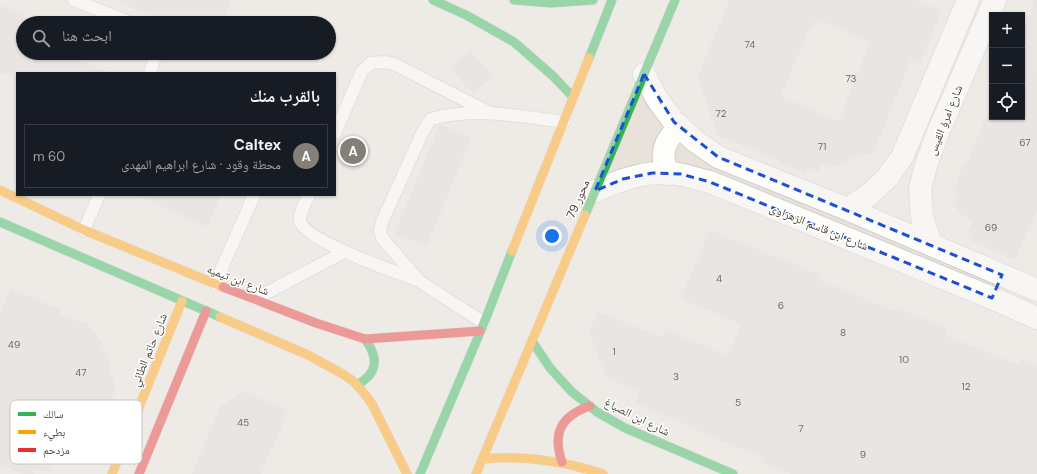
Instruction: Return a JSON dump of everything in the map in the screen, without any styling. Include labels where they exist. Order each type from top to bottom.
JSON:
[{"type":"street","points":[[434,0],[466,15],[514,42],[553,76],[573,97]]},
{"type":"street","points":[[514,0],[551,3],[593,0]]},
{"type":"street","points":[[420,474],[482,327],[612,0]]},
{"type":"street","name":"محور 79","points":[[476,474],[675,0]]},
{"type":"street","name":"شارع امرؤ القيس","points":[[847,209],[869,196],[887,178],[902,157],[968,0]]},
{"type":"street","name":"شارع امرؤ القيس","points":[[931,244],[922,217],[920,189],[926,165],[995,0]]},
{"type":"street","points":[[644,74],[657,99],[674,122],[695,141],[718,157],[931,244],[1037,290]]},
{"type":"street","points":[[668,174],[663,156],[664,148],[668,140],[680,127]]},
{"type":"street","name":"شارع ابن قاسم الزهراوى","points":[[595,190],[623,179],[652,173],[681,174],[710,182],[1037,318]]},
{"type":"street","name":"شارع ابن تيميه","points":[[0,190],[84,230],[215,284],[316,323],[365,339],[482,327]]},
{"type":"street","points":[[0,222],[308,355],[334,369],[357,385],[370,401],[381,419],[389,439],[407,474]]},
{"type":"street","points":[[992,298],[1002,275]]},
{"type":"street","name":"شارع حاتم الطائي","points":[[142,400],[182,301]]},
{"type":"street","points":[[139,474],[206,311]]},
{"type":"street","points":[[357,385],[365,382],[375,364],[374,354],[365,339]]},
{"type":"street","name":"شارع ابن الصباغ","points":[[532,341],[550,368],[572,392],[597,412],[625,428],[733,474]]},
{"type":"street","points":[[562,462],[558,454],[557,445],[561,427],[566,419],[573,413],[581,408],[590,406]]},
{"type":"street","points":[[483,459],[514,457],[545,459],[576,465],[603,474]]},
{"type":"street","name":"شارع حاتم الطائي","points":[[112,474],[116,464]]},
{"type":"lane","points":[[74,0],[114,16]]},
{"type":"lane","points":[[150,72],[154,60]]},
{"type":"lane","points":[[336,131],[362,71],[371,62],[385,62],[394,64],[489,113]]},
{"type":"lane","points":[[482,327],[419,281],[382,238],[380,230],[382,222],[422,131],[431,119],[441,116],[489,113],[564,122]]},
{"type":"lane","points":[[84,230],[99,196]]},
{"type":"lane","points":[[215,284],[254,196]]},
{"type":"lane","points":[[309,196],[300,215],[300,222],[306,230],[344,252],[419,281]]},
{"type":"lane","points":[[255,299],[344,252]]},
{"type":"highlighted area","points":[[644,74],[674,122],[718,157],[1002,275],[992,298],[710,182],[681,174],[652,173],[623,179],[595,191]]},
{"type":"shaded area","points":[[0,0],[1037,0],[1037,474],[0,474]]},
{"type":"building","points":[[116,0],[231,0],[225,16],[154,16]]},
{"type":"building","points":[[730,0],[914,0],[941,11],[920,62],[911,58],[872,155],[866,152],[834,167],[822,162],[818,171],[808,167],[805,173],[781,163],[782,161],[718,135],[698,77]],"holes":[[[817,19],[871,41],[839,122],[780,96],[807,33]]]},
{"type":"building","points":[[1036,0],[1037,210],[1014,259],[971,240],[968,232],[974,220],[960,213],[954,201],[959,191],[954,189],[965,163],[967,164],[989,111],[989,120],[1025,120],[1025,26]]},
{"type":"building","points":[[0,6],[24,16],[16,16],[16,60],[77,60],[105,72],[16,72],[0,73]]},
{"type":"building","points":[[470,51],[492,76],[473,93],[450,68]]},
{"type":"building","points":[[440,125],[471,138],[426,246],[395,233]]},
{"type":"building","points":[[139,196],[221,196],[207,226]]},
{"type":"building","points":[[710,231],[820,275],[818,280],[898,313],[899,309],[947,329],[944,335],[1020,366],[1023,360],[1037,366],[1037,474],[792,474],[762,461],[764,457],[700,432],[701,431],[635,402],[640,392],[606,377],[590,332],[598,312],[663,338],[666,330],[728,356],[742,324],[681,298]]},
{"type":"building","points":[[11,289],[60,310],[58,314],[80,323],[85,322],[93,330],[108,356],[111,366],[109,367],[115,389],[110,400],[10,400],[10,464],[53,464],[49,473],[36,468],[33,474],[24,474],[0,464],[0,317]]},
{"type":"building","points":[[243,392],[288,411],[260,474],[192,474],[221,406]]},
{"type":"traffic: fast","points":[[433,0],[466,15],[514,42],[553,76],[573,97]]},
{"type":"traffic: fast","points":[[514,0],[551,3],[593,0]]},
{"type":"traffic: fast","points":[[589,58],[612,0]]},
{"type":"traffic: fast","points":[[585,215],[675,0]]},
{"type":"traffic: fast","points":[[0,222],[220,317]]},
{"type":"traffic: fast","points":[[420,474],[484,323],[512,251]]},
{"type":"traffic: fast","points":[[357,385],[369,375],[374,365],[373,353],[365,339]]},
{"type":"traffic: fast","points":[[532,341],[550,368],[572,392],[597,412],[625,428],[733,474]]},
{"type":"traffic: slow","points":[[512,251],[589,58]]},
{"type":"traffic: slow","points":[[0,190],[84,230],[223,287]]},
{"type":"traffic: slow","points":[[476,474],[585,215]]},
{"type":"traffic: slow","points":[[142,400],[182,301]]},
{"type":"traffic: slow","points":[[220,317],[308,355],[353,381],[372,404],[407,474]]},
{"type":"traffic: slow","points":[[483,459],[514,458],[544,460],[559,462],[603,474]]},
{"type":"traffic: slow","points":[[112,474],[116,464]]},
{"type":"traffic: jam","points":[[223,287],[316,323],[365,339],[480,331]]},
{"type":"traffic: jam","points":[[139,474],[206,311]]},
{"type":"traffic: jam","points":[[562,462],[558,442],[561,427],[572,415],[590,406]]},
{"type":"place","name":"Caltex","points":[[353,151]]}]
